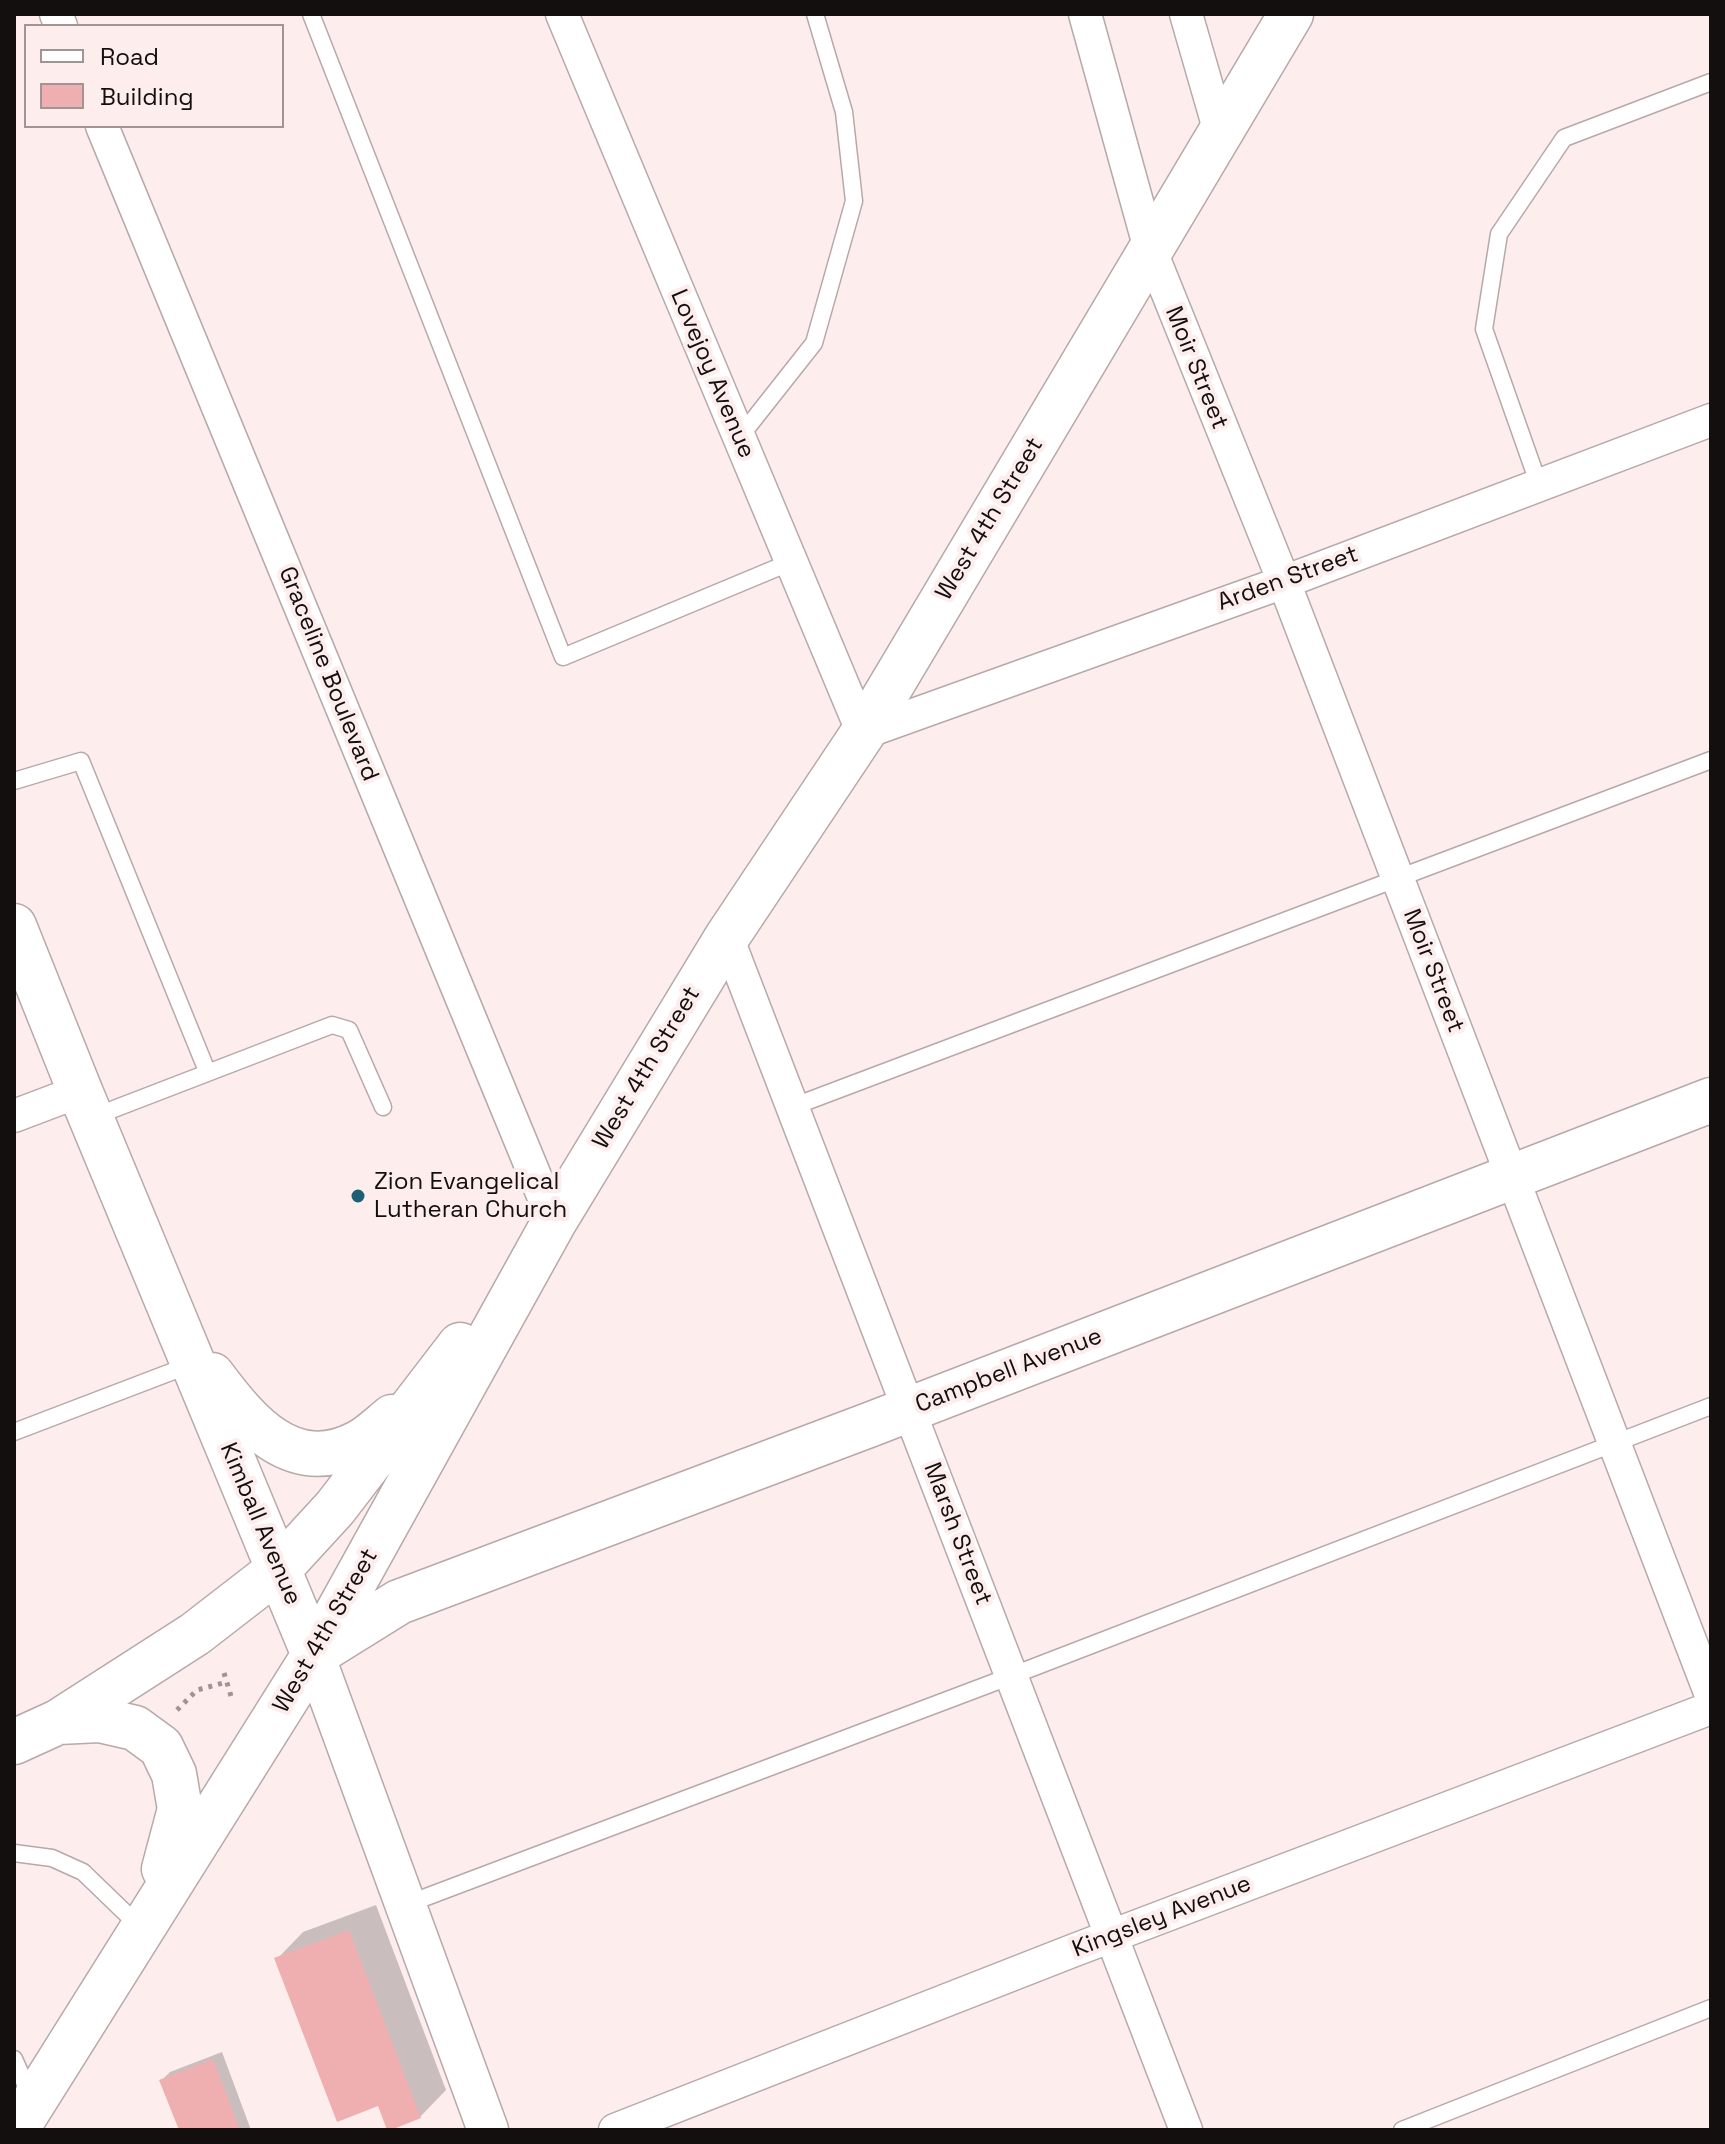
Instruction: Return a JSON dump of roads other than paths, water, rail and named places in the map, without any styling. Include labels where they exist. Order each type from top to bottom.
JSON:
[{"type":"main road","name":"West 4th Street","points":[[24,2116],[314,1655],[554,1222],[727,937],[863,733],[1291,14]]},
{"type":"main road","name":"Kimball Avenue","points":[[14,926],[314,1655]]},
{"type":"main road","name":"Campbell Avenue","points":[[314,1655],[399,1602],[909,1410],[1711,1100]]},
{"type":"main road","points":[[14,1742],[58,1722],[195,1634],[279,1569],[335,1508],[554,1222]]},
{"type":"main road","points":[[191,1351],[235,1406],[268,1438],[296,1451],[321,1455],[359,1443],[425,1390]]},
{"type":"main road","points":[[58,1722],[100,1720],[135,1728],[161,1747],[174,1774],[180,1809],[169,1854],[142,1929]]},
{"type":"street","name":"Lovejoy Avenue","points":[[562,14],[863,733]]},
{"type":"street","name":"Moir Street","points":[[1085,14],[1150,249],[1284,582],[1711,1695]]},
{"type":"street","points":[[1186,14],[1220,132]]},
{"type":"street","name":"Graceline Boulevard","points":[[103,128],[554,1222]]},
{"type":"street","name":"Arden Street","points":[[863,733],[1284,582],[1711,420]]},
{"type":"street","name":"Marsh Street","points":[[727,937],[1186,2130]]},
{"type":"street","points":[[14,1116],[86,1104]]},
{"type":"street","name":"Kimball Avenue","points":[[314,1655],[488,2130]]},
{"type":"street","name":"Kingsley Avenue","points":[[615,2130],[1111,1936],[1711,1708]]},
{"type":"lane","points":[[311,14],[563,657],[791,562]]},
{"type":"lane","points":[[739,438],[814,343],[854,201],[844,112],[815,14]]},
{"type":"lane","points":[[1539,485],[1484,329],[1499,234],[1564,138],[1711,82]]},
{"type":"lane","points":[[792,1107],[1711,760]]},
{"type":"lane","points":[[14,781],[81,761],[207,1071]]},
{"type":"lane","points":[[86,1104],[207,1071],[332,1025],[349,1030],[383,1107]]},
{"type":"lane","points":[[14,1432],[191,1351]]},
{"type":"lane","points":[[405,1905],[1711,1406]]},
{"type":"lane","points":[[14,1853],[52,1858],[83,1872],[142,1929]]},
{"type":"lane","points":[[1402,2130],[1711,2008]]},
{"type":"lane","points":[[14,2059],[24,2116]]},
{"type":"place","name":"Zion Evangelical Lutheran Church","points":[[358,1196]]}]
